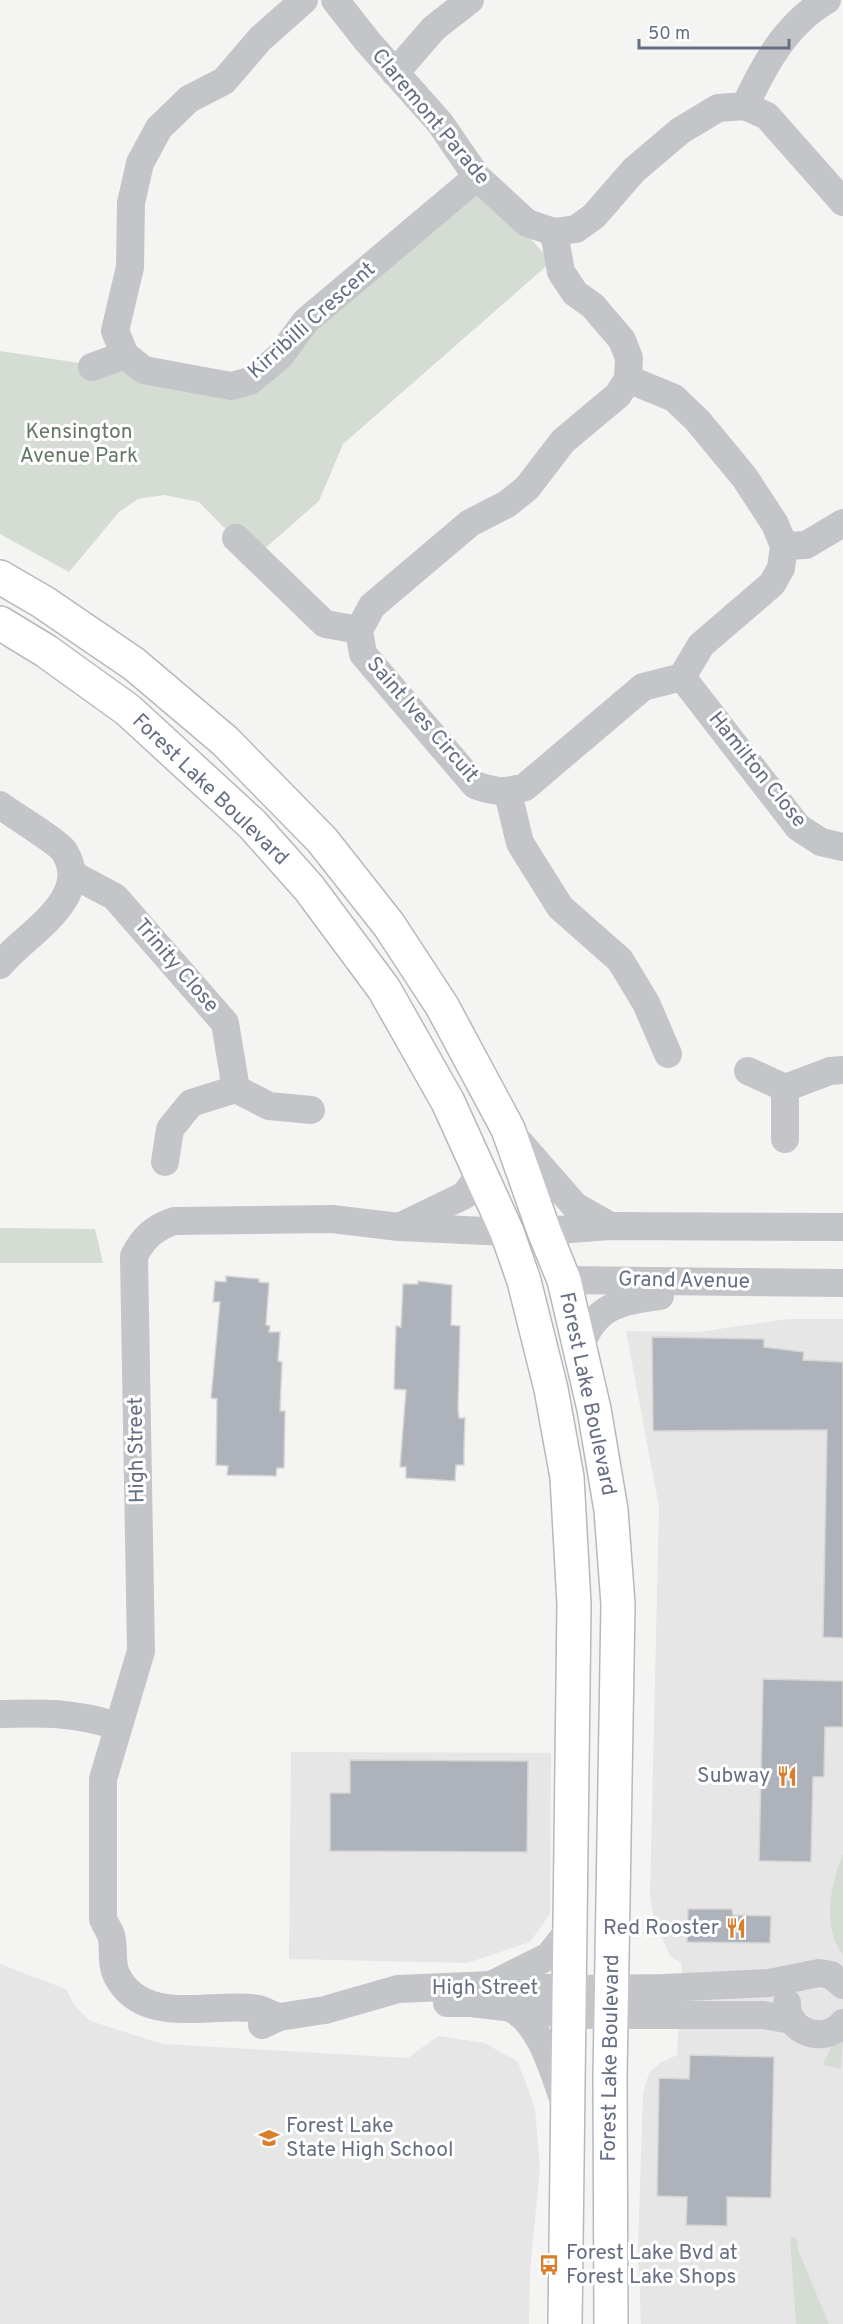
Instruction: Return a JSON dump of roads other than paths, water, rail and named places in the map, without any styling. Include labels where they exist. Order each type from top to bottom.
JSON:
[{"type":"main road","name":"Forest Lake Boulevard","points":[[0,577],[43,602],[134,664],[225,741],[322,840],[395,934],[441,1006],[508,1129],[544,1232],[564,1280],[581,1347],[611,1510],[618,1604],[612,2002],[611,2324]]},
{"type":"main road","name":"Forest Lake Boulevard","points":[[0,623],[46,651],[128,710],[252,824],[309,888],[384,989],[448,1102],[507,1232],[524,1281],[551,1389],[567,1477],[574,1604],[565,2324]]},
{"type":"main road","points":[[507,1232],[544,1232]]},
{"type":"main road","name":"Grand Avenue","points":[[524,1281],[564,1280]]},
{"type":"street","points":[[92,367],[125,355],[115,332],[130,267],[131,203],[140,163],[159,128],[189,99],[224,81],[260,39],[304,0]]},
{"type":"street","name":"Claremont Parade","points":[[335,0],[440,123],[477,177],[527,223],[554,232]]},
{"type":"street","points":[[395,73],[434,28],[470,0]]},
{"type":"street","points":[[745,106],[762,67],[783,38],[827,0]]},
{"type":"street","points":[[668,1054],[646,1003],[620,960],[560,907],[520,843],[508,792],[525,787],[642,687],[682,677],[701,645],[772,584],[781,568],[784,546],[775,524],[745,478],[698,421],[674,398],[628,379],[629,358],[622,340],[593,306],[575,293],[561,272],[554,232],[576,229],[594,216],[634,170],[680,131],[718,108],[745,106],[767,116],[843,202]]},
{"type":"street","name":"Kirribilli Crescent","points":[[125,355],[144,370],[231,386],[250,381],[279,357],[306,321],[477,177]]},
{"type":"street","name":"Saint Ives Circuit","points":[[508,792],[492,792],[475,785],[363,654],[359,630],[372,606],[470,523],[507,504],[527,488],[563,441],[618,394],[628,379]]},
{"type":"street","points":[[784,546],[806,545],[843,523]]},
{"type":"street","points":[[236,538],[325,624],[359,630]]},
{"type":"street","name":"Hamilton Close","points":[[682,677],[798,827],[821,842],[843,847]]},
{"type":"street","points":[[0,806],[63,850],[72,874],[69,893],[60,908],[13,948],[0,965]]},
{"type":"street","name":"Trinity Close","points":[[72,874],[115,897],[225,1023],[236,1089]]},
{"type":"street","points":[[748,1071],[786,1088],[830,1071],[843,1070]]},
{"type":"street","points":[[785,1139],[786,1088]]},
{"type":"street","points":[[165,1162],[170,1130],[191,1103],[236,1089],[269,1106],[311,1110]]},
{"type":"street","points":[[508,1129],[575,1206],[610,1226]]},
{"type":"street","points":[[399,1227],[465,1195],[480,1174]]},
{"type":"street","name":"High Street","points":[[507,1232],[399,1227],[332,1219],[174,1221],[156,1227],[141,1242],[134,1256],[133,1273],[141,1651],[133,1685],[117,1726],[103,1779],[103,1919],[94,1934],[96,1971],[103,1987],[121,2004],[137,2014],[177,2026],[256,2027],[279,2017],[325,2010],[398,1989],[491,1985],[570,2002]]},
{"type":"street","points":[[544,1232],[610,1226],[843,1227]]},
{"type":"street","name":"Grand Avenue","points":[[564,1280],[843,1283]]},
{"type":"street","points":[[581,1347],[590,1326],[623,1300],[681,1294],[688,1281]]},
{"type":"street","points":[[0,1714],[58,1712],[117,1726]]},
{"type":"street","points":[[491,1985],[549,1956],[571,1928]]},
{"type":"street","points":[[612,2002],[769,1983],[819,1972],[831,1975],[843,1985]]},
{"type":"street","points":[[800,1978],[792,1987],[787,2009],[798,2028],[817,2035],[829,2034],[843,2023]]},
{"type":"street","name":"High Street","points":[[360,2000],[471,2003],[514,2010],[570,2002],[612,2002]]},
{"type":"street","points":[[612,2002],[764,2015],[792,2020]]},
{"type":"street","points":[[514,2010],[525,2016],[539,2040],[568,2111]]},
{"type":"place","name":"Subway","points":[[787,1776]]},
{"type":"place","name":"Red Rooster","points":[[736,1928]]},
{"type":"place","name":"Forest Lake State High School","points":[[269,2138]]},
{"type":"place","name":"Forest Lake Bvd at Forest Lake Shops","points":[[549,2265]]},
{"type":"park label","name":"Kensington Avenue Park","points":[[79,444]]}]
